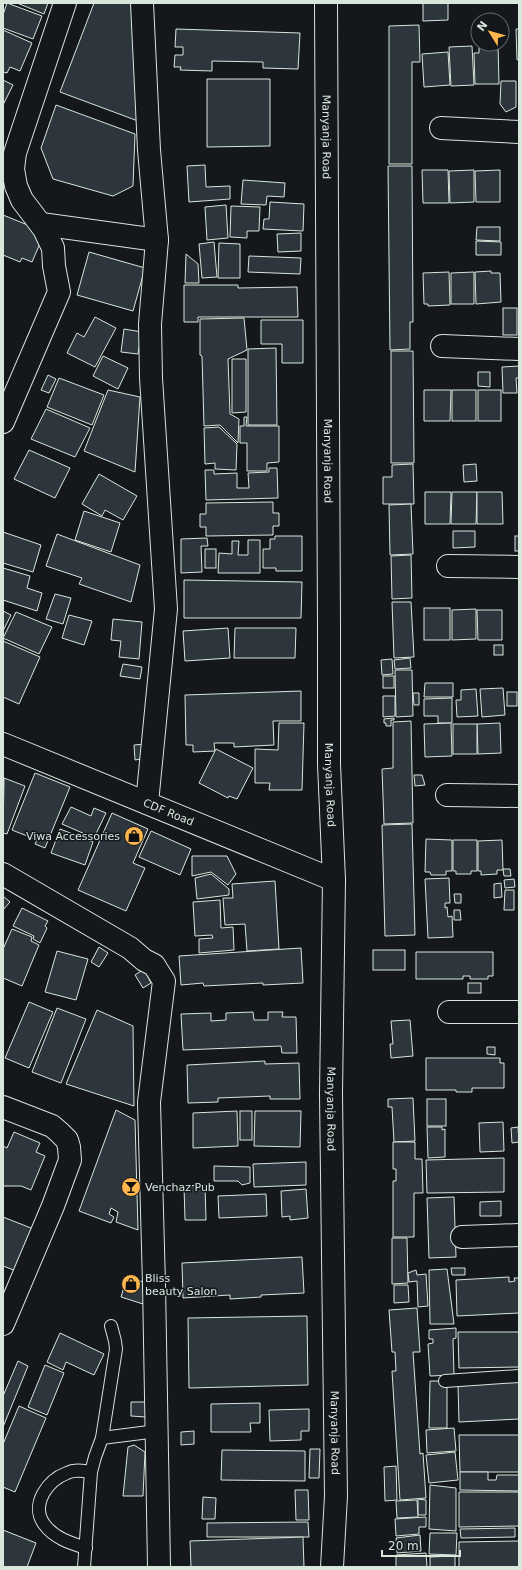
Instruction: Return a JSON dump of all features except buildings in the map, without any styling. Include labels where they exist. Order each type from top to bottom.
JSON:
[{"type":"street","points":[[3,422],[59,292],[54,266],[53,248],[41,224],[22,200],[16,186],[14,169],[15,153],[65,3]]},
{"type":"street","points":[[142,3],[149,150],[157,240],[150,324],[151,378],[166,609],[147,804]]},
{"type":"street","name":"Manyanja Road","points":[[326,3],[330,625],[329,764],[334,880],[331,1094],[336,1496],[332,1567]]},
{"type":"street","points":[[442,128],[519,132]]},
{"type":"street","points":[[41,224],[157,240]]},
{"type":"street","points":[[442,346],[519,349]]},
{"type":"street","points":[[448,566],[519,567]]},
{"type":"street","name":"CDF Road","points":[[3,744],[334,880]]},
{"type":"street","points":[[447,795],[519,796]]},
{"type":"street","points":[[3,874],[130,948],[144,960],[154,965],[164,981],[149,1102],[159,1567]]},
{"type":"street","points":[[449,1012],[519,1012]]},
{"type":"street","points":[[3,1107],[52,1126],[60,1132],[67,1140],[70,1160],[53,1206],[4,1320]]},
{"type":"street","points":[[462,1237],[519,1235]]},
{"type":"lane","points":[[84,1567],[91,1472],[102,1438],[116,1349],[111,1326]]},
{"type":"lane","points":[[445,1380],[519,1376]]},
{"type":"lane","points":[[102,1438],[156,1431]]},
{"type":"lane","points":[[86,1548],[64,1541],[44,1524],[40,1513],[40,1501],[45,1488],[60,1476],[75,1470],[91,1472]]},
{"type":"place","name":"Viwa Accessories","points":[[134,836]]},
{"type":"place","name":"Venchaz Pub","points":[[131,1187]]},
{"type":"place","name":"Bliss beauty Salon","points":[[131,1284]]}]
